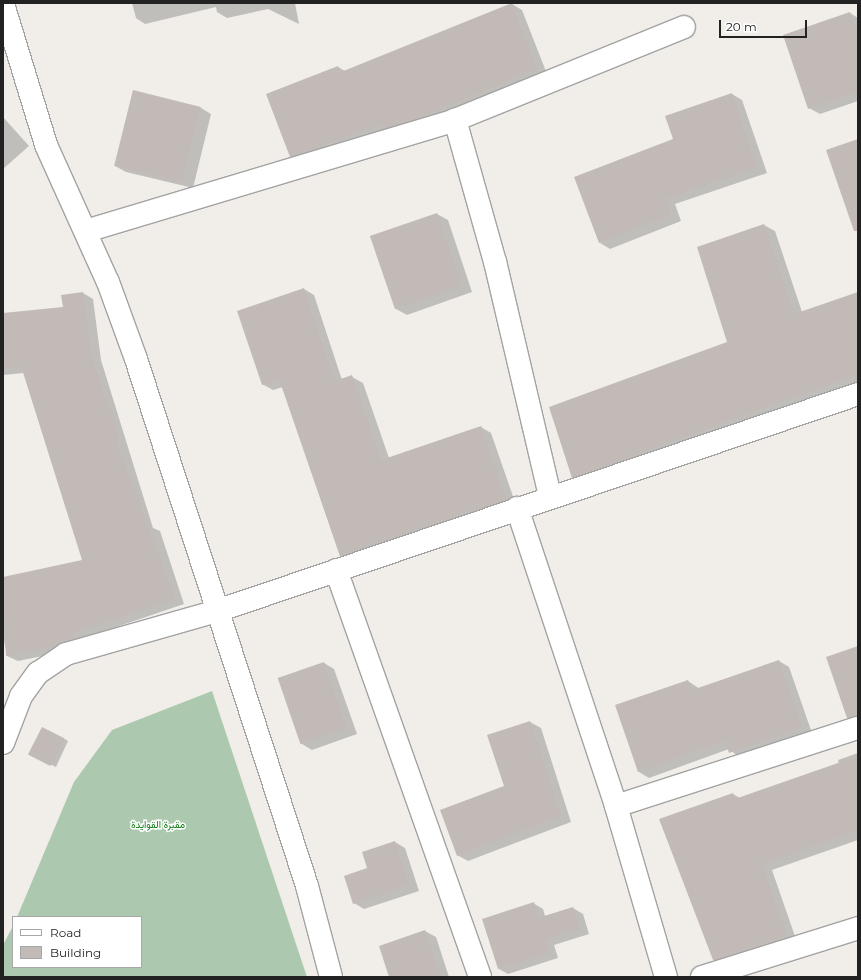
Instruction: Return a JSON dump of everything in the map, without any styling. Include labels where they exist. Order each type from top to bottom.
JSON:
[{"type":"street","points":[[3,4],[46,145],[86,231],[136,360],[307,886],[331,977]]},
{"type":"street","points":[[86,231],[455,120],[684,27]]},
{"type":"street","points":[[455,120],[495,262],[550,496]]},
{"type":"street","points":[[3,743],[21,696],[38,673],[66,654],[217,611],[550,496],[858,394]]},
{"type":"street","points":[[517,508],[616,806],[666,977]]},
{"type":"street","points":[[336,570],[480,977]]},
{"type":"street","points":[[616,806],[858,728]]},
{"type":"street","points":[[702,977],[858,928]]},
{"type":"green space","name":"مقبرة القوايدة","points":[[212,691],[307,977],[3,977],[3,945],[12,928],[12,968],[142,968],[142,916],[17,916],[74,782],[112,730]]},
{"type":"building","points":[[512,3],[537,69],[419,118],[382,129],[381,125],[290,157],[266,94],[338,66],[341,72]]},
{"type":"building","points":[[850,12],[858,36],[858,92],[808,109],[783,35]]},
{"type":"building","points":[[133,90],[201,107],[182,183],[114,166]]},
{"type":"building","points":[[732,93],[757,167],[665,199],[671,215],[599,243],[574,177],[673,139],[665,116]]},
{"type":"building","points":[[858,139],[858,231],[854,231],[826,150]]},
{"type":"building","points":[[437,213],[462,286],[395,309],[370,236]]},
{"type":"building","points":[[764,224],[794,314],[858,292],[858,374],[572,478],[549,407],[727,342],[697,247]]},
{"type":"building","points":[[304,288],[335,381],[352,375],[381,460],[481,426],[506,500],[340,556],[279,379],[262,385],[237,311]]},
{"type":"building","points":[[83,292],[91,354],[120,439],[116,440],[175,599],[74,633],[75,638],[56,646],[6,656],[3,577],[82,560],[21,366],[3,368],[3,313],[63,307],[61,295]]},
{"type":"building","points":[[858,646],[858,716],[847,718],[826,657]]},
{"type":"building","points":[[779,660],[802,727],[729,753],[725,741],[638,772],[615,705],[688,680],[692,690]]},
{"type":"building","points":[[324,662],[347,728],[300,744],[278,678]]},
{"type":"building","points":[[530,721],[561,816],[457,856],[440,810],[504,786],[487,735]]},
{"type":"building","points":[[42,727],[64,738],[50,766],[28,755]]},
{"type":"building","points":[[858,756],[858,831],[762,864],[787,936],[713,960],[659,819],[733,793],[735,799]]},
{"type":"building","points":[[395,841],[409,885],[353,904],[344,876],[367,868],[362,852]]},
{"type":"building","points":[[534,902],[538,918],[573,907],[580,929],[545,939],[549,953],[498,969],[482,919]]},
{"type":"building","points":[[425,930],[441,977],[389,977],[379,946]]}]
